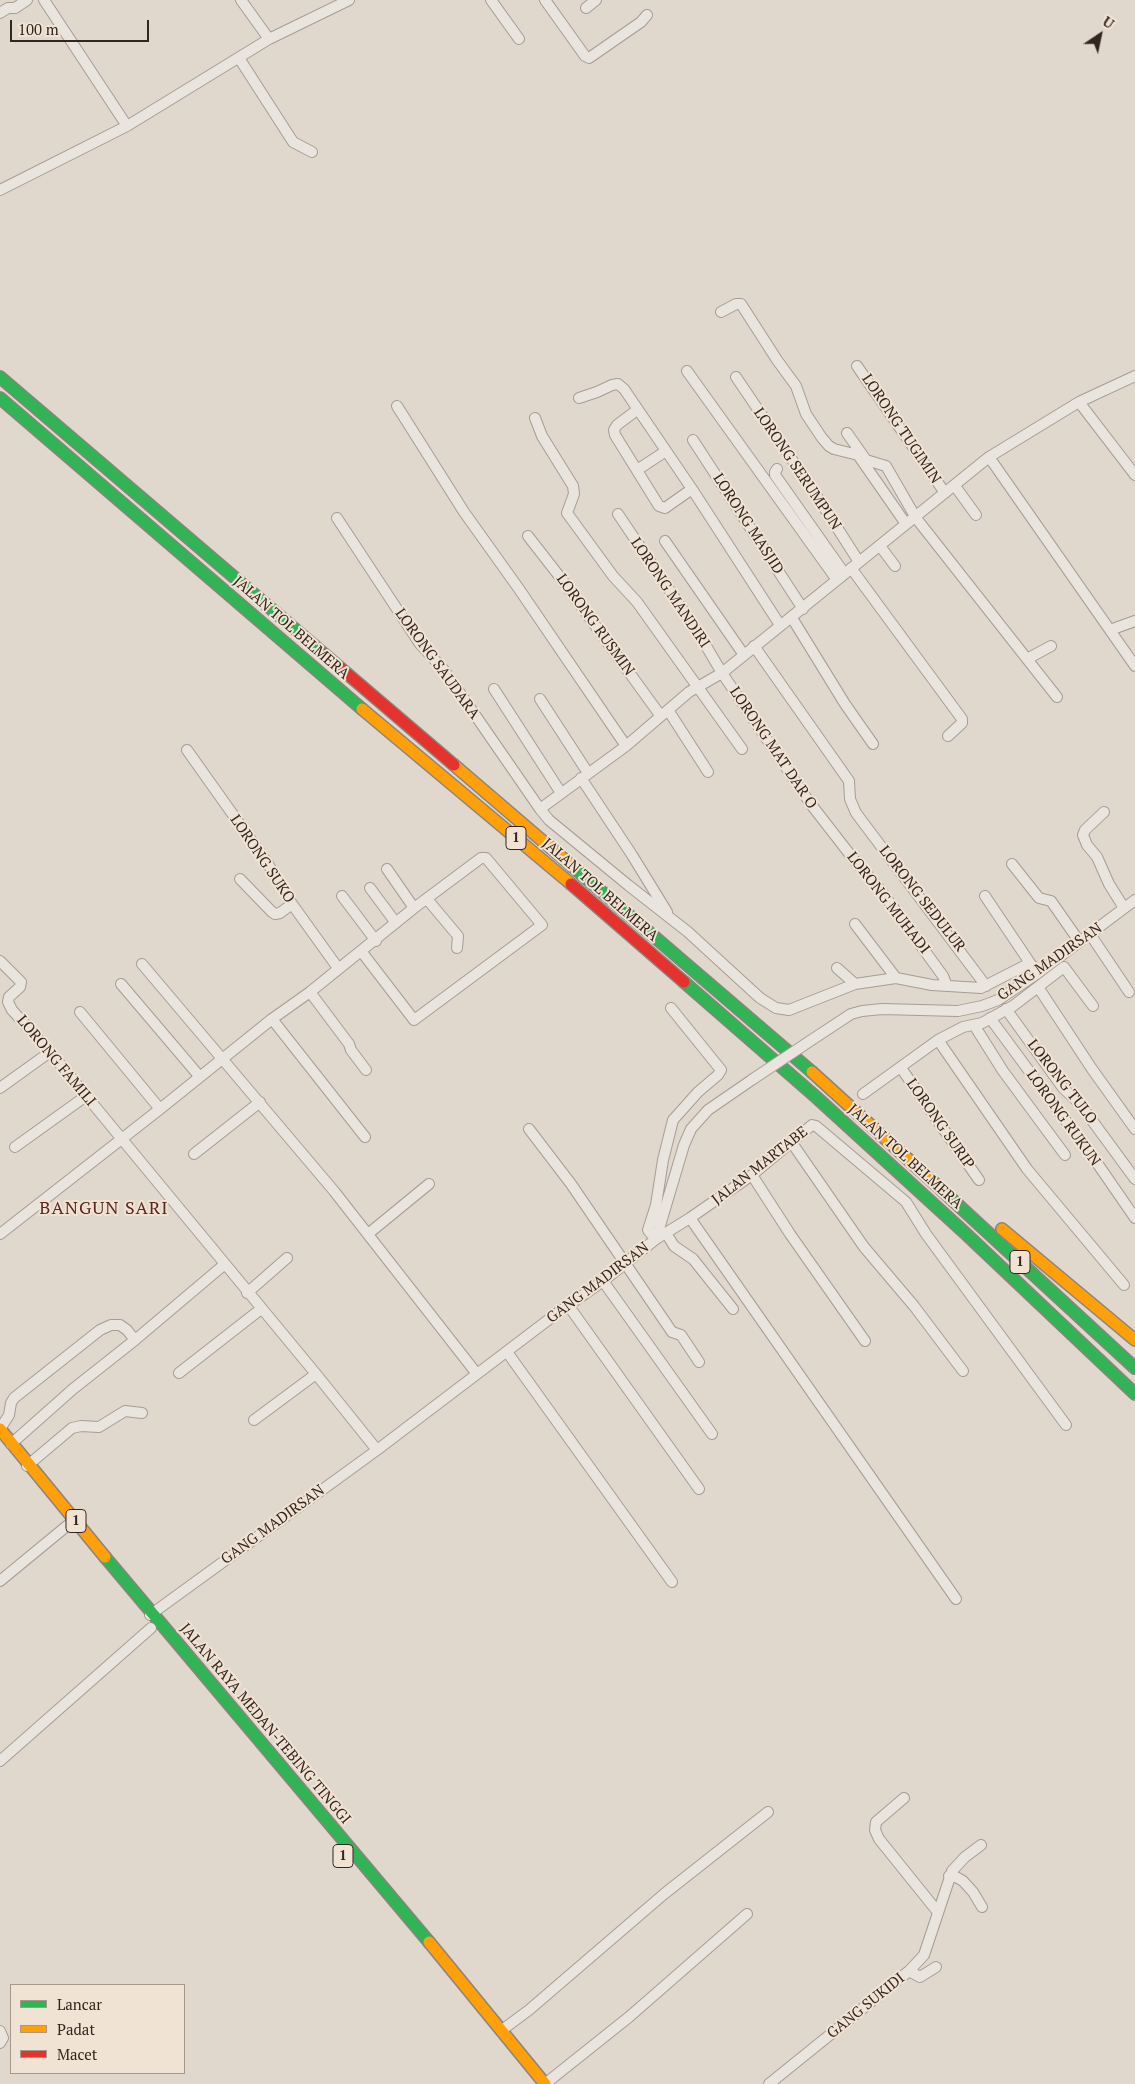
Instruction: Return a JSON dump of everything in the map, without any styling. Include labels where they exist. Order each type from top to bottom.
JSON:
[{"type":"highway","name":"JALAN TOL BELMERA","points":[[0,377],[757,1025],[905,1156]]},
{"type":"highway","name":"JALAN TOL BELMERA","points":[[0,398],[343,693],[578,890],[816,1097],[965,1233],[1135,1396]]},
{"type":"highway","points":[[905,1156],[956,1191],[1135,1340]]},
{"type":"highway","name":"1","points":[[905,1156],[1135,1368]]},
{"type":"highway","name":"JALAN RAYA MEDAN-TEBING TINGGI","points":[[0,1429],[6,1443],[149,1620],[533,2084]]},
{"type":"highway","name":"JALAN RAYA MEDAN-TEBING TINGGI","points":[[26,1467],[68,1525],[502,2030],[545,2084]]},
{"type":"street","points":[[0,13],[8,8],[15,8],[27,0]]},
{"type":"street","points":[[44,0],[126,126]]},
{"type":"street","points":[[241,0],[269,39]]},
{"type":"street","points":[[0,190],[126,126],[269,39],[349,0]]},
{"type":"street","points":[[491,0],[519,39]]},
{"type":"street","points":[[545,0],[585,56],[589,58],[641,22],[648,15]]},
{"type":"street","points":[[586,8],[596,0]]},
{"type":"street","points":[[239,58],[293,142],[312,152]]},
{"type":"street","points":[[721,312],[736,304],[740,304],[776,360],[796,386],[806,414],[822,438],[834,449],[858,455],[906,524]]},
{"type":"street","name":"LORONG TUGIMIN","points":[[857,366],[945,493]]},
{"type":"street","points":[[686,371],[848,571]]},
{"type":"street","points":[[540,809],[626,746],[698,686],[722,673],[906,524],[916,518],[989,457],[1080,402],[1135,376]]},
{"type":"street","name":"LORONG SERUMPUN","points":[[736,377],[822,504],[848,571]]},
{"type":"street","points":[[579,398],[618,384],[624,389],[692,489],[780,626]]},
{"type":"street","points":[[1080,402],[1135,475]]},
{"type":"street","points":[[397,406],[464,512],[626,746]]},
{"type":"street","points":[[638,410],[617,425],[614,430],[662,508],[692,489]]},
{"type":"street","points":[[535,418],[542,436],[573,486],[574,494],[566,513],[613,576],[637,602],[742,749]]},
{"type":"street","points":[[847,434],[866,460],[886,466],[916,518],[1057,697]]},
{"type":"street","name":"LORONG MASJID","points":[[693,440],[803,609]]},
{"type":"street","points":[[637,470],[666,451]]},
{"type":"street","points":[[989,457],[1110,630],[1131,653],[1135,666]]},
{"type":"street","points":[[777,469],[775,475],[962,719],[962,723],[948,736]]},
{"type":"street","points":[[955,486],[976,515]]},
{"type":"street","name":"LORONG MANDIRI","points":[[618,514],[699,634],[722,673]]},
{"type":"street","name":"LORONG SAUDARA","points":[[337,518],[420,644],[444,670],[549,820],[670,917]]},
{"type":"street","name":"LORONG RUSMIN","points":[[528,536],[708,772]]},
{"type":"street","points":[[666,541],[744,655]]},
{"type":"street","points":[[880,546],[895,566]]},
{"type":"street","points":[[792,618],[845,704],[873,744]]},
{"type":"street","points":[[1110,630],[1135,621]]},
{"type":"street","name":"LORONG SEDULUR","points":[[754,646],[849,781],[850,799],[856,813],[986,986]]},
{"type":"street","points":[[1027,659],[1051,646]]},
{"type":"street","name":"LORONG MAT DAR O","points":[[722,673],[825,823]]},
{"type":"street","points":[[494,689],[561,793]]},
{"type":"street","points":[[540,698],[584,776],[670,917],[760,998],[776,1008],[789,1010],[855,984],[896,978],[968,988],[986,986],[1030,963]]},
{"type":"street","name":"LORONG SUKO","points":[[187,750],[268,864],[292,904],[338,968]]},
{"type":"street","points":[[1104,812],[1085,830],[1083,835],[1124,908]]},
{"type":"street","name":"LORONG MUHADI","points":[[825,823],[879,888],[940,971],[947,986]]},
{"type":"street","points":[[0,1234],[121,1140],[272,1018],[310,992],[338,968],[361,951],[376,941],[414,908],[472,863],[481,858],[486,858],[542,925],[414,1020],[361,951]]},
{"type":"street","points":[[1012,864],[1039,898],[1051,900],[1079,941]]},
{"type":"street","points":[[387,869],[414,908]]},
{"type":"street","points":[[240,879],[272,912],[280,913],[292,904]]},
{"type":"street","points":[[370,888],[396,924]]},
{"type":"street","points":[[342,896],[376,941]]},
{"type":"street","points":[[985,896],[1038,973]]},
{"type":"street","points":[[427,899],[458,936],[458,948]]},
{"type":"street","name":"GANG MADIRSAN","points":[[0,1761],[149,1620],[568,1305],[603,1281],[656,1239],[684,1145],[691,1129],[708,1110],[851,1014],[882,1009],[958,1011],[982,1006],[998,1000],[1038,973],[1061,962],[1079,941],[1135,900]]},
{"type":"street","points":[[855,924],[896,978]]},
{"type":"street","points":[[1090,934],[1129,992]]},
{"type":"street","name":"LORONG FAMILI","points":[[0,961],[21,982],[20,988],[9,997],[8,1002],[10,1006],[50,1052],[377,1450]]},
{"type":"street","points":[[863,1094],[938,1040],[958,1029],[974,1025],[1006,1009],[1038,987],[1061,962],[1093,1006]]},
{"type":"street","points":[[142,964],[260,1102],[368,1234],[478,1374]]},
{"type":"street","points":[[837,968],[855,984]]},
{"type":"street","points":[[121,984],[200,1077]]},
{"type":"street","points":[[1038,987],[1092,1069],[1135,1129]]},
{"type":"street","points":[[310,992],[366,1070]]},
{"type":"street","points":[[656,1239],[648,1230],[656,1205],[663,1160],[673,1120],[721,1070],[671,1008]]},
{"type":"street","name":"LORONG TULO","points":[[1006,1009],[1063,1088],[1080,1104],[1135,1180]]},
{"type":"street","points":[[80,1012],[160,1109]]},
{"type":"street","points":[[272,1018],[366,1137]]},
{"type":"street","name":"LORONG RUKUN","points":[[990,1018],[1097,1163],[1135,1218]]},
{"type":"street","points":[[974,1025],[1003,1071],[1064,1154]]},
{"type":"street","points":[[938,1040],[1028,1169],[1124,1285]]},
{"type":"street","points":[[0,1088],[50,1052]]},
{"type":"street","name":"LORONG SURIP","points":[[900,1068],[979,1180]]},
{"type":"street","points":[[15,1148],[86,1096]]},
{"type":"street","points":[[194,1154],[260,1102]]},
{"type":"street","name":"JALAN MARTABE","points":[[656,1239],[752,1175],[812,1125],[816,1126],[906,1202],[926,1234],[1066,1425]]},
{"type":"street","points":[[529,1129],[571,1184],[672,1332],[681,1335],[699,1362]]},
{"type":"street","points":[[792,1143],[864,1247],[918,1311],[963,1371]]},
{"type":"street","points":[[752,1175],[790,1234],[865,1342]]},
{"type":"street","points":[[368,1234],[429,1184]]},
{"type":"street","points":[[690,1218],[956,1599]]},
{"type":"street","points":[[666,1233],[674,1246],[693,1259],[733,1309]]},
{"type":"street","points":[[247,1293],[287,1258]]},
{"type":"street","points":[[6,1443],[135,1340],[225,1264]]},
{"type":"street","points":[[603,1281],[712,1434]]},
{"type":"street","points":[[568,1305],[699,1489]]},
{"type":"street","points":[[179,1372],[261,1309]]},
{"type":"street","points":[[0,1429],[9,1415],[14,1398],[100,1330],[111,1325],[120,1325],[135,1340]]},
{"type":"street","points":[[507,1352],[672,1582]]},
{"type":"street","points":[[254,1420],[316,1374]]},
{"type":"street","points":[[26,1467],[72,1428],[81,1426],[99,1427],[125,1411],[142,1414]]},
{"type":"street","points":[[0,1581],[68,1525]]},
{"type":"street","points":[[904,1798],[876,1822],[875,1830],[879,1839],[937,1911]]},
{"type":"street","points":[[502,2030],[529,2010],[664,1894],[768,1812]]},
{"type":"street","points":[[980,1845],[956,1866],[949,1876],[963,1881],[973,1892],[982,1907]]},
{"type":"street","name":"GANG SUKIDI","points":[[769,2084],[909,1970],[924,1955],[949,1876]]},
{"type":"street","points":[[545,2084],[629,2018],[747,1914]]},
{"type":"street","points":[[909,1970],[920,1977],[936,1967]]},
{"type":"street","points":[[0,2031],[3,2038],[0,2043]]},
{"type":"traffic: fast","points":[[0,377],[324,654]]},
{"type":"traffic: fast","points":[[0,398],[362,709]]},
{"type":"traffic: fast","points":[[573,867],[812,1072]]},
{"type":"traffic: fast","points":[[684,982],[816,1097],[965,1233],[1135,1394]]},
{"type":"traffic: fast","points":[[932,1181],[1135,1368]]},
{"type":"traffic: fast","points":[[105,1557],[429,1942]]},
{"type":"traffic: slow","points":[[362,709],[571,884]]},
{"type":"traffic: slow","points":[[454,765],[573,867]]},
{"type":"traffic: slow","points":[[812,1072],[932,1181]]},
{"type":"traffic: slow","points":[[1002,1229],[1135,1340]]},
{"type":"traffic: slow","points":[[0,1429],[105,1557]]},
{"type":"traffic: slow","points":[[429,1942],[545,2084]]},
{"type":"traffic: jam","points":[[324,654],[454,765]]},
{"type":"traffic: jam","points":[[571,884],[684,982]]},
{"type":"district","name":"BANGUN SARI","points":[[104,1209]]}]
